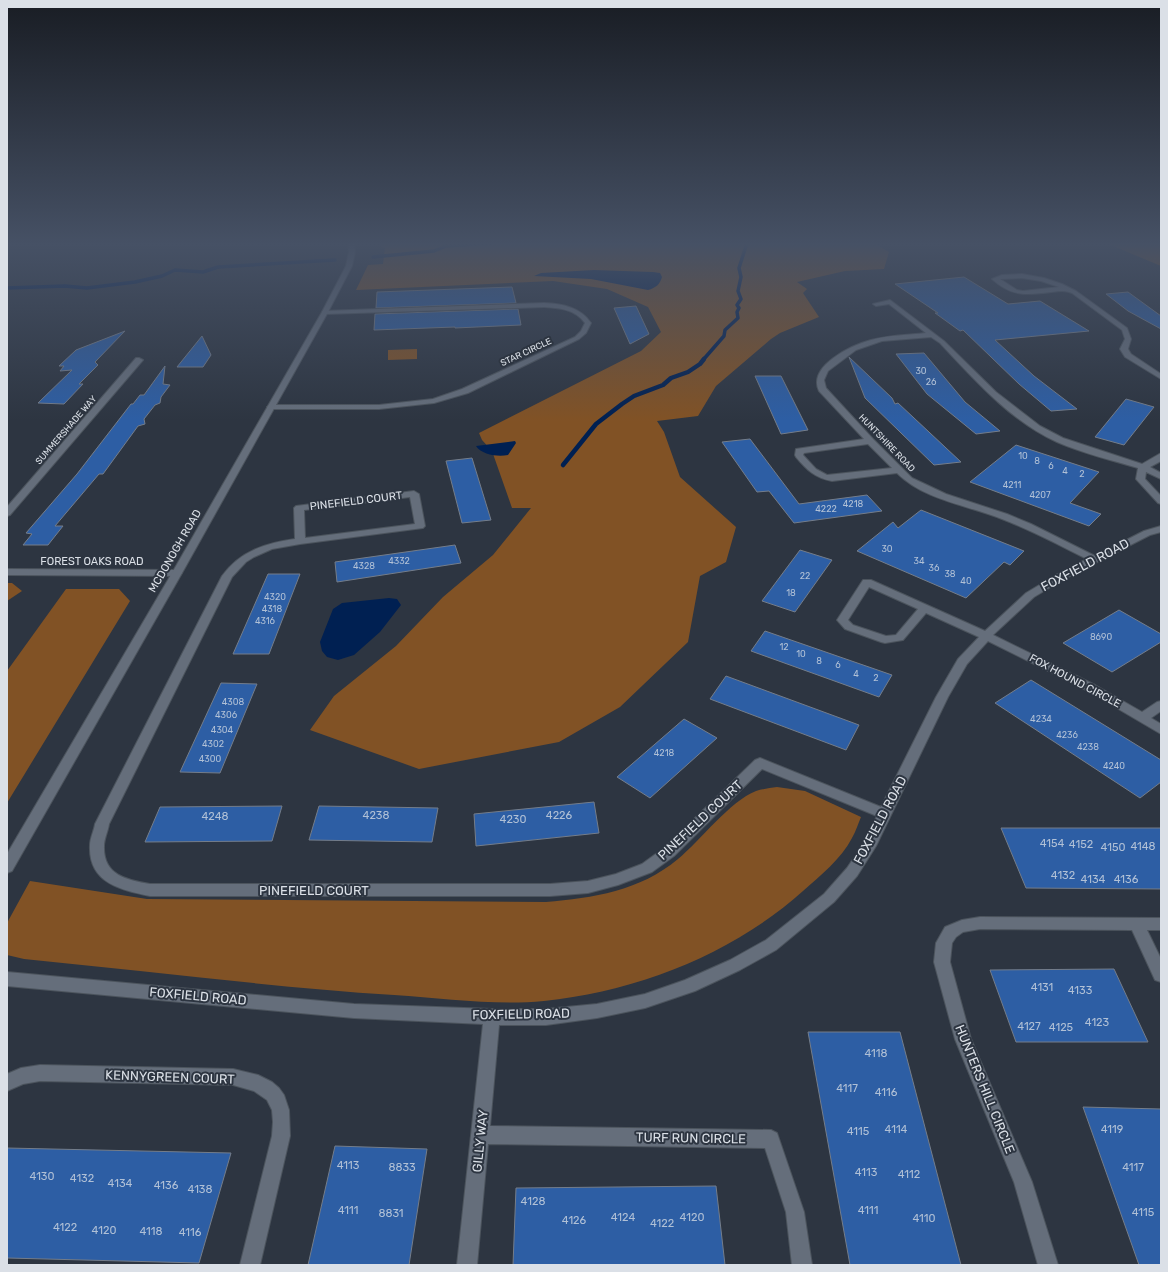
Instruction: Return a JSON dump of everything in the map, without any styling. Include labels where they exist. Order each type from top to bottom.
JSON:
[{"type":"street","name":"MCDONOGH ROAD","points":[[7,867],[177,573],[329,302]]},
{"type":"street","points":[[876,304],[887,302]]},
{"type":"street","points":[[890,302],[952,351],[974,376],[993,394],[1037,428],[1060,440],[1143,467],[1161,476]]},
{"type":"street","points":[[1087,302],[1125,329],[1128,339],[1124,349],[1128,355],[1161,377]]},
{"type":"street","name":"STAR CIRCLE","points":[[271,407],[379,407],[416,404],[434,400],[465,391],[577,338],[584,332],[588,323],[582,315],[576,311],[544,304],[324,312]]},
{"type":"street","name":"HUNTSHIRE ROAD","points":[[932,335],[890,339],[855,348],[832,362],[820,374],[822,389],[870,441],[909,480],[924,488],[1010,519],[1055,538],[1096,560]]},
{"type":"street","name":"SUMMERSHADE WAY","points":[[7,513],[139,360]]},
{"type":"street","points":[[870,441],[804,450],[799,451],[799,455],[816,475],[823,478],[898,470]]},
{"type":"street","points":[[1143,467],[1156,461],[1161,456]]},
{"type":"street","points":[[1143,467],[1140,479],[1161,502]]},
{"type":"street","name":"PINEFIELD COURT","points":[[300,541],[299,508],[414,494],[420,526],[300,541],[264,548],[247,555],[235,565],[226,576],[102,824],[97,846],[99,862],[107,876],[123,885],[150,890],[550,890],[588,887],[618,880],[647,868],[669,852],[760,762],[885,814]]},
{"type":"street","name":"FOXFIELD ROAD","points":[[7,979],[354,1011],[492,1017],[546,1017],[597,1011],[644,1001],[689,986],[735,965],[771,945],[829,898],[852,872],[869,846],[942,697],[962,662],[986,636],[1030,595],[1060,577],[1148,533],[1161,529]]},
{"type":"street","name":"FOREST OAKS ROAD","points":[[7,572],[177,573]]},
{"type":"street","name":"FOX HOUND CIRCLE","points":[[924,608],[899,638],[885,640],[849,627],[842,620],[867,582],[986,636],[1033,658],[1143,718],[1161,730]]},
{"type":"street","points":[[1143,718],[1161,705]]},
{"type":"street","name":"HUNTERS HILL CIRCLE","points":[[1048,1265],[1023,1182],[963,1039],[942,962],[942,949],[945,938],[953,930],[963,925],[980,923],[1161,924]]},
{"type":"street","points":[[1136,924],[1161,975]]},
{"type":"street","name":"GILLY WAY","points":[[467,1265],[492,1017]]},
{"type":"street","name":"KENNYGREEN COURT","points":[[7,1083],[21,1076],[40,1074],[233,1077],[252,1081],[269,1089],[279,1101],[283,1117],[281,1136],[250,1265]]},
{"type":"street","name":"TURF RUN CIRCLE","points":[[481,1135],[771,1139],[795,1212],[802,1265]]},
{"type":"shaded area","points":[[637,302],[809,302],[819,317],[780,333],[771,339],[716,386],[698,416],[657,421],[664,432],[680,477],[736,527],[726,562],[700,576],[688,642],[620,707],[559,742],[419,769],[310,730],[334,696],[396,646],[443,597],[493,555],[531,508],[512,508],[492,451],[482,440],[479,433],[641,351],[661,332],[648,307]]},
{"type":"shaded area","points":[[417,349],[417,359],[388,360],[388,350]]},
{"type":"shaded area","points":[[7,583],[12,583],[22,591],[7,601]]},
{"type":"shaded area","points":[[66,589],[119,589],[130,601],[7,803],[7,671]]},
{"type":"shaded area","points":[[777,787],[805,791],[861,817],[847,846],[830,866],[776,913],[715,951],[682,966],[649,978],[579,996],[544,1001],[507,1003],[469,1001],[255,983],[24,959],[7,955],[7,923],[30,881],[147,899],[546,902],[581,898],[615,891],[648,879],[678,859],[736,803],[756,791]]},
{"type":"water","points":[[515,441],[516,443],[508,455],[504,456],[486,453],[476,446]]},
{"type":"water","points":[[389,598],[397,599],[401,605],[380,632],[354,655],[338,660],[327,657],[322,651],[320,642],[333,609],[342,603]]},
{"type":"building","points":[[376,302],[516,303],[376,308]]},
{"type":"building","points":[[922,302],[1005,302],[1008,304],[1042,302],[1089,331],[995,340],[1034,376],[1077,409],[1051,411],[1019,384],[963,330],[960,331],[935,313],[938,313]]},
{"type":"building","points":[[1117,302],[1142,302],[1161,316],[1161,329],[1128,311]]},
{"type":"building","points":[[636,306],[649,334],[630,344],[614,308]]},
{"type":"building","points":[[518,309],[521,325],[374,330],[375,314]]},
{"type":"building","points":[[125,331],[95,362],[98,365],[79,384],[83,384],[64,404],[38,403],[72,370],[60,371],[64,366],[59,366],[76,350]]},
{"type":"building","points":[[202,336],[211,355],[203,367],[177,367]]},
{"type":"building","points":[[924,353],[965,402],[1000,431],[976,434],[927,394],[896,354]]},
{"type":"building","points":[[849,357],[892,398],[895,404],[898,403],[961,462],[934,465],[865,398]]},
{"type":"building","points":[[165,366],[163,384],[170,385],[161,397],[160,403],[155,405],[144,419],[145,424],[138,426],[103,474],[99,474],[55,526],[63,526],[48,545],[23,545],[32,534],[26,533],[77,474],[131,404],[133,404],[140,395],[144,395]]},
{"type":"building","points":[[755,376],[781,376],[808,430],[781,434]]},
{"type":"building","points":[[1126,399],[1154,407],[1124,445],[1095,437]]},
{"type":"building","points":[[750,439],[799,504],[867,495],[882,511],[794,523],[769,491],[757,492],[722,442]]},
{"type":"building","points":[[1016,445],[1099,472],[1070,503],[1101,514],[1089,526],[970,482]]},
{"type":"building","points":[[472,458],[491,520],[462,523],[446,461]]},
{"type":"building","points":[[921,510],[1024,551],[1010,565],[1004,562],[966,598],[857,551],[893,522],[898,528]]},
{"type":"building","points":[[455,545],[461,563],[337,582],[335,562]]},
{"type":"building","points":[[800,550],[832,560],[795,612],[762,601]]},
{"type":"building","points":[[268,574],[300,574],[269,654],[233,654]]},
{"type":"building","points":[[1119,610],[1161,634],[1161,642],[1112,672],[1063,643]]},
{"type":"building","points":[[765,631],[892,675],[879,697],[751,651]]},
{"type":"building","points":[[726,676],[859,725],[846,750],[710,699]]},
{"type":"building","points":[[1031,680],[1161,760],[1161,782],[1140,798],[995,703]]},
{"type":"building","points":[[221,683],[257,684],[220,773],[180,772]]},
{"type":"building","points":[[684,719],[717,738],[650,798],[617,777]]},
{"type":"building","points":[[594,802],[599,833],[476,846],[474,814]]},
{"type":"building","points":[[282,806],[272,841],[145,842],[160,807]]},
{"type":"building","points":[[319,806],[438,808],[432,842],[309,840]]},
{"type":"building","points":[[1001,828],[1161,828],[1161,889],[1026,888]]},
{"type":"building","points":[[1114,969],[1148,1042],[1016,1042],[990,970]]},
{"type":"building","points":[[808,1032],[900,1032],[961,1265],[850,1265]]},
{"type":"building","points":[[1083,1107],[1161,1109],[1161,1265],[1139,1265]]},
{"type":"building","points":[[335,1146],[427,1149],[409,1265],[308,1265]]},
{"type":"building","points":[[7,1148],[231,1153],[199,1263],[7,1258]]},
{"type":"building","points":[[716,1186],[725,1265],[513,1265],[516,1188]]},
{"type":"waterway","points":[[703,360],[724,336],[725,330],[738,318],[737,312],[739,308],[737,305],[739,302]]},
{"type":"waterway","points":[[563,465],[596,424],[622,404],[634,396],[663,385],[671,378],[688,372],[700,364],[704,359]]}]
